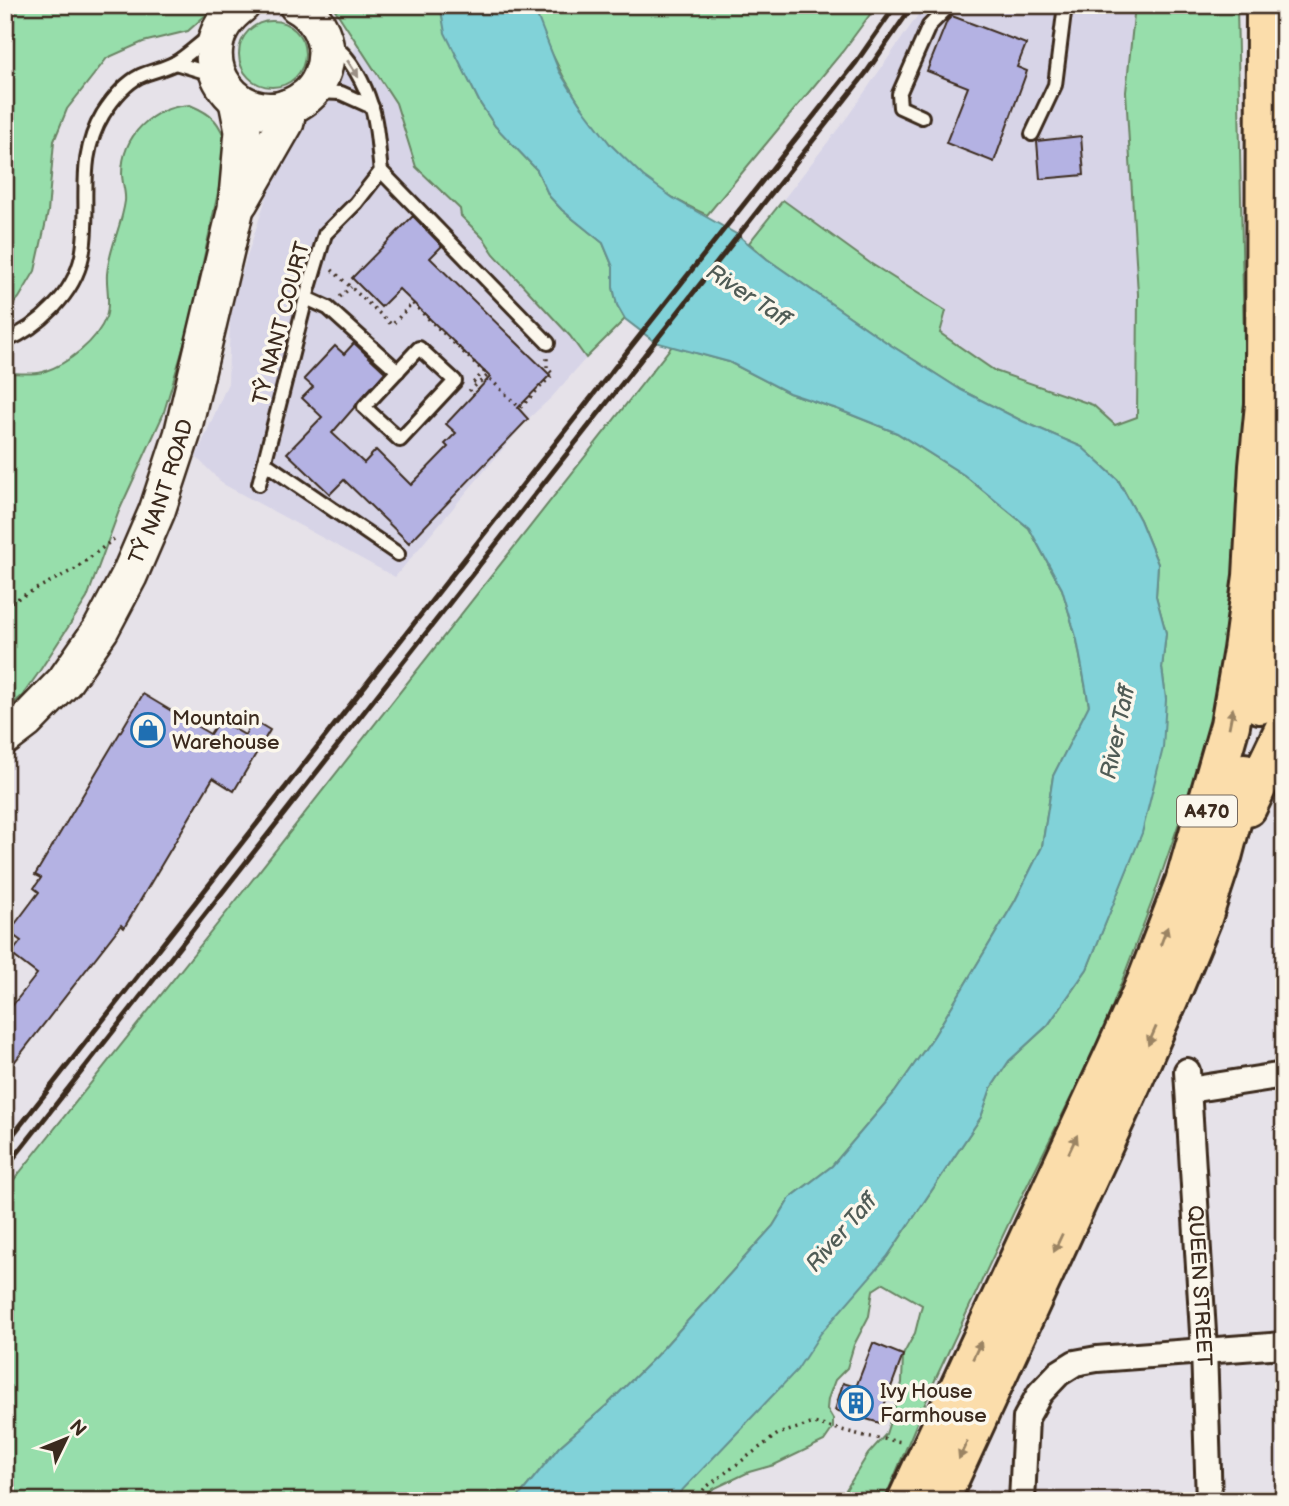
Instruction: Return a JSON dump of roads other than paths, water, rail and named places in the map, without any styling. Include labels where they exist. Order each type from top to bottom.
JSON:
[{"type":"highway","points":[[1255,5],[1265,63]]},
{"type":"highway","name":"A470","points":[[907,1501],[1147,981],[1185,882],[1230,725],[1253,576],[1265,404],[1266,5]]},
{"type":"highway","name":"A470","points":[[939,1501],[1133,1080],[1202,918],[1222,857],[1251,746],[1280,594],[1284,547]]},
{"type":"highway","points":[[1222,857],[1284,730]]},
{"type":"main road","points":[[218,30],[229,14],[242,5]]},
{"type":"main road","points":[[299,6],[315,20],[324,38]]},
{"type":"main road","name":"TŶ NANT ROAD","points":[[5,737],[26,721],[64,682],[101,629],[129,576],[157,511],[182,435],[236,208],[243,131],[228,88],[215,69],[213,49],[218,30]]},
{"type":"main road","name":"TŶ NANT ROAD","points":[[236,208],[300,99],[323,74],[326,55],[324,38]]},
{"type":"main road","points":[[228,88],[255,109],[279,110],[300,99]]},
{"type":"street","name":"QUEEN STREET","points":[[1209,1501],[1204,1349],[1188,1081],[1284,1075]]},
{"type":"street","points":[[1022,1501],[1026,1418],[1040,1393],[1059,1373],[1075,1363],[1204,1349],[1284,1345]]},
{"type":"lane","points":[[922,117],[900,107],[899,94],[929,26],[950,5]]},
{"type":"lane","points":[[1032,134],[1054,88],[1065,5]]},
{"type":"lane","points":[[5,341],[21,335],[49,313],[68,288],[82,257],[88,146],[116,95],[138,77],[175,63],[218,30]]},
{"type":"lane","points":[[324,38],[340,49],[358,76],[372,107],[381,171],[548,345]]},
{"type":"lane","points":[[175,63],[228,88]]},
{"type":"lane","points":[[300,99],[341,93],[372,107]]},
{"type":"lane","name":"TŶ NANT COURT","points":[[259,484],[325,233],[356,203],[381,171]]},
{"type":"lane","points":[[306,298],[328,308],[398,371]]},
{"type":"lane","points":[[419,348],[455,381],[400,440],[364,407],[398,371],[419,348]]},
{"type":"lane","points":[[265,463],[398,554]]},
{"type":"water","name":"River Taff","points":[[440,5],[533,5],[559,71],[579,103],[610,144],[643,176],[673,198],[738,235],[767,259],[889,344],[961,390],[1082,447],[1118,480],[1140,520],[1158,564],[1156,596],[1166,633],[1162,668],[1166,699],[1163,748],[1142,833],[1087,969],[1048,1025],[1009,1061],[991,1088],[981,1117],[887,1257],[821,1333],[797,1370],[672,1501],[515,1501],[559,1447],[608,1404],[656,1356],[773,1226],[790,1198],[832,1166],[895,1092],[934,1036],[1015,901],[1042,847],[1053,776],[1089,705],[1077,640],[1062,589],[1029,528],[964,475],[897,433],[789,393],[729,362],[655,342],[625,319],[617,305],[613,267],[603,243],[549,196],[537,170],[495,126],[480,103],[445,33]]},
{"type":"railway","points":[[5,1145],[855,64],[896,5]]},
{"type":"railway","points":[[5,1169],[866,73],[913,5]]},
{"type":"place","name":"Mountain Warehouse","points":[[148,730]]},
{"type":"place","name":"Ivy House Farmhouse","points":[[856,1403]]}]
